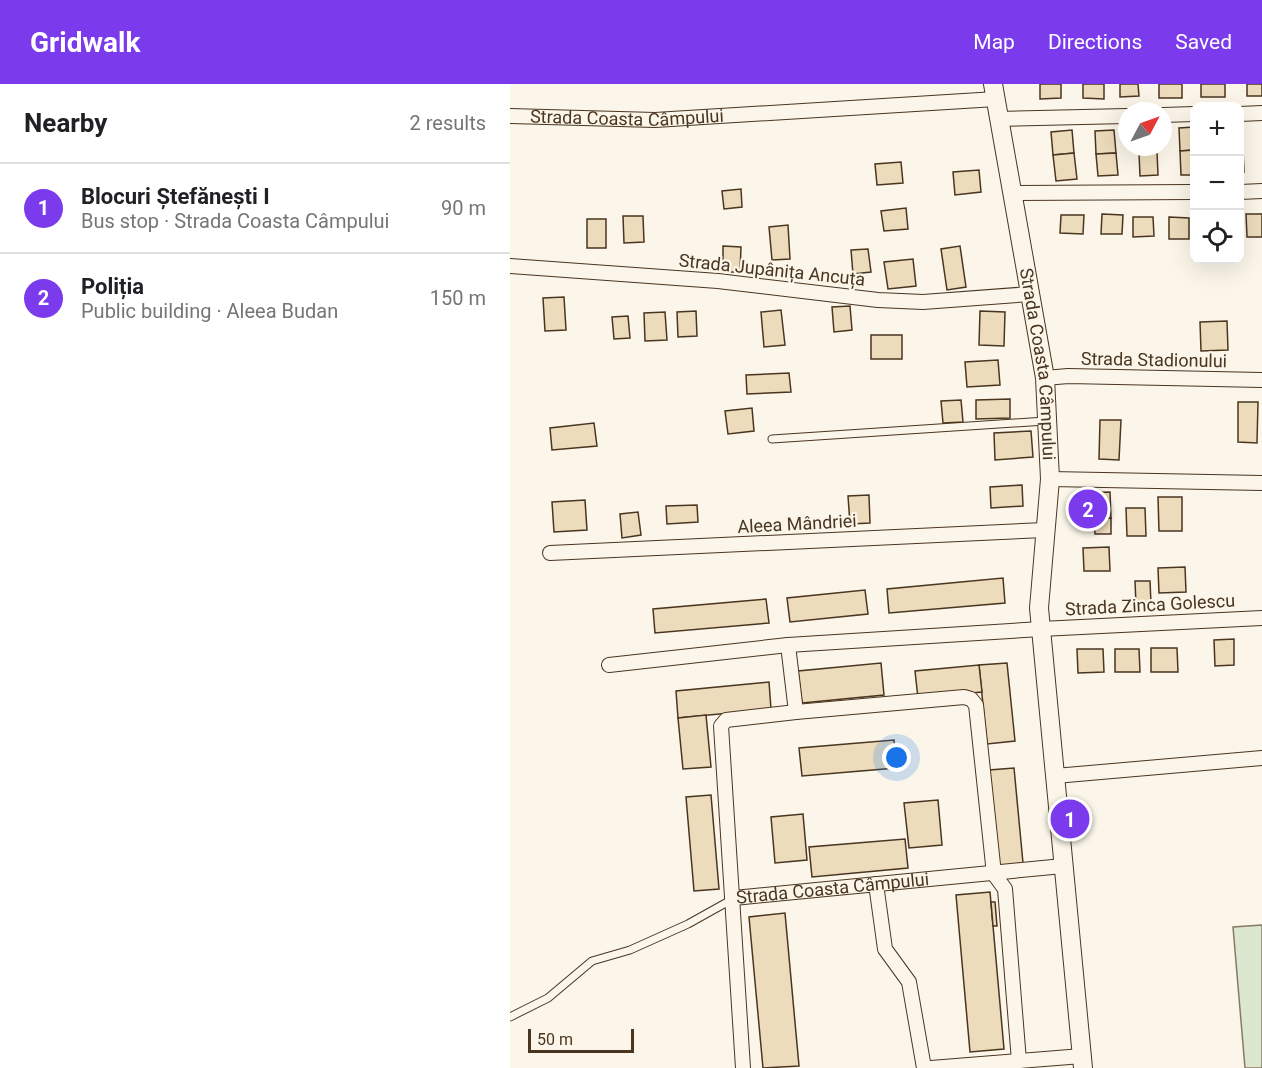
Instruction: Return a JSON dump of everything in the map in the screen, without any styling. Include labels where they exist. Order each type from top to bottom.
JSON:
[{"type":"street","name":"Strada Coasta Câmpului","points":[[510,116],[655,120],[994,92],[1045,378],[1050,479],[1039,608],[1082,1062],[1019,1061],[998,1066],[931,1068]]},
{"type":"street","points":[[1244,114],[1262,113]]},
{"type":"street","points":[[1172,115],[1190,114]]},
{"type":"street","points":[[999,118],[1118,116]]},
{"type":"street","points":[[1244,192],[1262,191]]},
{"type":"street","points":[[1012,193],[1190,192]]},
{"type":"street","name":"Strada Jupânița Ancuța","points":[[510,266],[718,281],[878,300],[923,303],[1030,294]]},
{"type":"street","name":"Strada Stadionului","points":[[1045,378],[1068,376],[1262,380]]},
{"type":"street","points":[[1050,479],[1262,483]]},
{"type":"street","name":"Aleea Mândriei","points":[[550,553],[1045,530]]},
{"type":"street","name":"Strada Zinca Golescu","points":[[1041,628],[1262,618]]},
{"type":"street","points":[[609,665],[788,645],[1041,628]]},
{"type":"street","points":[[788,645],[796,712]]},
{"type":"street","points":[[734,898],[721,726],[726,720],[964,697],[971,699],[976,705],[994,874],[1005,889],[1019,1061]]},
{"type":"street","points":[[1055,776],[1262,758]]},
{"type":"street","name":"Strada Coasta Câmpului","points":[[743,1068],[734,898],[1064,866]]},
{"type":"street","points":[[876,884],[885,950],[909,982],[924,1068]]},
{"type":"lane","points":[[772,439],[1047,421]]},
{"type":"lane","points":[[510,1017],[548,998],[592,961],[630,950],[688,924],[734,898]]},
{"type":"green space","points":[[1262,925],[1262,1068],[1245,1068],[1233,927]]},
{"type":"building","points":[[1040,84],[1061,84],[1061,98],[1040,99]]},
{"type":"building","points":[[1083,84],[1104,84],[1104,99],[1083,98]]},
{"type":"building","points":[[1120,84],[1138,84],[1139,96],[1120,97]]},
{"type":"building","points":[[1159,84],[1182,84],[1182,98],[1159,98]]},
{"type":"building","points":[[1201,84],[1225,84],[1225,97],[1201,97]]},
{"type":"building","points":[[1247,84],[1262,84],[1262,96],[1247,96]]},
{"type":"building","points":[[1190,127],[1190,150],[1180,151],[1179,128]]},
{"type":"building","points":[[1072,130],[1074,153],[1053,155],[1051,132]]},
{"type":"building","points":[[1114,130],[1116,153],[1096,154],[1095,131]]},
{"type":"building","points":[[1190,150],[1190,175],[1181,175],[1180,151]]},
{"type":"building","points":[[1074,153],[1077,179],[1056,181],[1053,155]]},
{"type":"building","points":[[1116,153],[1118,175],[1098,176],[1096,154]]},
{"type":"building","points":[[1139,156],[1157,156],[1158,175],[1140,176]]},
{"type":"building","points":[[901,162],[903,183],[877,185],[875,164]]},
{"type":"building","points":[[979,170],[981,192],[955,195],[953,172]]},
{"type":"building","points":[[741,189],[742,207],[724,209],[722,191]]},
{"type":"building","points":[[906,208],[908,229],[884,231],[881,211]]},
{"type":"building","points":[[1102,214],[1123,215],[1122,234],[1101,234]]},
{"type":"building","points":[[1246,214],[1262,214],[1262,237],[1247,237]]},
{"type":"building","points":[[1061,215],[1084,215],[1083,234],[1060,233]]},
{"type":"building","points":[[623,216],[643,216],[644,242],[624,243]]},
{"type":"building","points":[[1133,217],[1153,217],[1154,236],[1133,237]]},
{"type":"building","points":[[1169,217],[1189,218],[1189,239],[1169,239]]},
{"type":"building","points":[[587,219],[606,219],[606,248],[587,248]]},
{"type":"building","points":[[788,225],[790,259],[772,260],[769,227]]},
{"type":"building","points":[[723,246],[741,247],[740,272],[723,272]]},
{"type":"building","points":[[960,246],[966,287],[947,290],[941,249]]},
{"type":"building","points":[[868,249],[871,272],[853,274],[851,250]]},
{"type":"building","points":[[913,259],[916,286],[888,289],[884,262]]},
{"type":"building","points":[[564,297],[566,330],[545,331],[543,298]]},
{"type":"building","points":[[850,306],[852,330],[834,332],[832,307]]},
{"type":"building","points":[[781,310],[785,345],[764,347],[761,312]]},
{"type":"building","points":[[696,311],[697,336],[678,337],[677,312]]},
{"type":"building","points":[[980,311],[1005,312],[1004,346],[979,345]]},
{"type":"building","points":[[665,312],[667,340],[645,341],[644,313]]},
{"type":"building","points":[[628,316],[630,338],[614,339],[612,317]]},
{"type":"building","points":[[1227,321],[1228,350],[1201,351],[1200,322]]},
{"type":"building","points":[[871,335],[902,335],[902,359],[871,359]]},
{"type":"building","points":[[998,360],[1000,385],[967,387],[965,362]]},
{"type":"building","points":[[789,373],[791,392],[747,394],[746,375]]},
{"type":"building","points":[[1010,399],[1010,418],[976,419],[976,400]]},
{"type":"building","points":[[961,400],[963,422],[943,423],[941,401]]},
{"type":"building","points":[[1238,402],[1258,402],[1257,443],[1238,442]]},
{"type":"building","points":[[752,408],[754,431],[728,434],[725,411]]},
{"type":"building","points":[[1100,420],[1121,420],[1119,460],[1099,459]]},
{"type":"building","points":[[594,423],[597,446],[552,450],[550,428]]},
{"type":"building","points":[[1031,431],[1033,457],[995,460],[994,433]]},
{"type":"building","points":[[1022,485],[1023,506],[991,508],[990,487]]},
{"type":"building","points":[[1110,492],[1111,518],[1076,519],[1075,493]]},
{"type":"building","points":[[869,495],[870,523],[850,524],[848,496]]},
{"type":"building","points":[[1158,497],[1182,497],[1182,531],[1159,531]]},
{"type":"building","points":[[585,500],[587,530],[554,532],[552,502]]},
{"type":"building","points":[[697,505],[698,522],[667,524],[666,506]]},
{"type":"building","points":[[1126,508],[1145,508],[1146,536],[1127,536]]},
{"type":"building","points":[[638,512],[641,535],[622,538],[620,514]]},
{"type":"building","points":[[1111,518],[1111,534],[1095,534],[1094,519]]},
{"type":"building","points":[[1109,547],[1110,571],[1084,571],[1083,548]]},
{"type":"building","points":[[1185,567],[1186,592],[1159,593],[1158,568]]},
{"type":"building","points":[[1003,578],[1005,603],[889,613],[887,589]]},
{"type":"building","points":[[1135,581],[1150,581],[1151,604],[1136,605]]},
{"type":"building","points":[[865,590],[868,614],[790,622],[787,598]]},
{"type":"building","points":[[766,599],[769,623],[655,633],[653,609]]},
{"type":"building","points":[[1234,639],[1234,665],[1215,666],[1214,640]]},
{"type":"building","points":[[1151,648],[1177,648],[1178,672],[1151,672]]},
{"type":"building","points":[[1077,649],[1103,649],[1104,672],[1078,673]]},
{"type":"building","points":[[1115,649],[1139,649],[1140,672],[1115,672]]},
{"type":"building","points":[[881,663],[884,695],[802,703],[798,671]]},
{"type":"building","points":[[1007,663],[1015,741],[987,744],[979,665]]},
{"type":"building","points":[[979,665],[982,692],[918,698],[915,671]]},
{"type":"building","points":[[769,682],[771,709],[678,718],[676,691]]},
{"type":"building","points":[[706,715],[711,767],[683,769],[678,718]]},
{"type":"building","points":[[894,740],[896,768],[802,776],[799,748]]},
{"type":"building","points":[[1014,768],[1023,863],[998,866],[989,770]]},
{"type":"building","points":[[711,795],[719,889],[694,891],[686,797]]},
{"type":"building","points":[[938,800],[942,845],[909,848],[904,803]]},
{"type":"building","points":[[803,814],[807,860],[775,863],[771,817]]},
{"type":"building","points":[[905,839],[908,868],[812,877],[809,847]]},
{"type":"building","points":[[990,892],[1004,1049],[970,1052],[956,895]]},
{"type":"building","points":[[991,902],[995,902],[997,926],[993,926]]},
{"type":"building","points":[[785,913],[799,1066],[763,1068],[749,917]]},
{"type":"place","name":"Poliția","points":[[1088,509]]},
{"type":"place","name":"Blocuri Ștefănești I","points":[[1070,819]]}]
